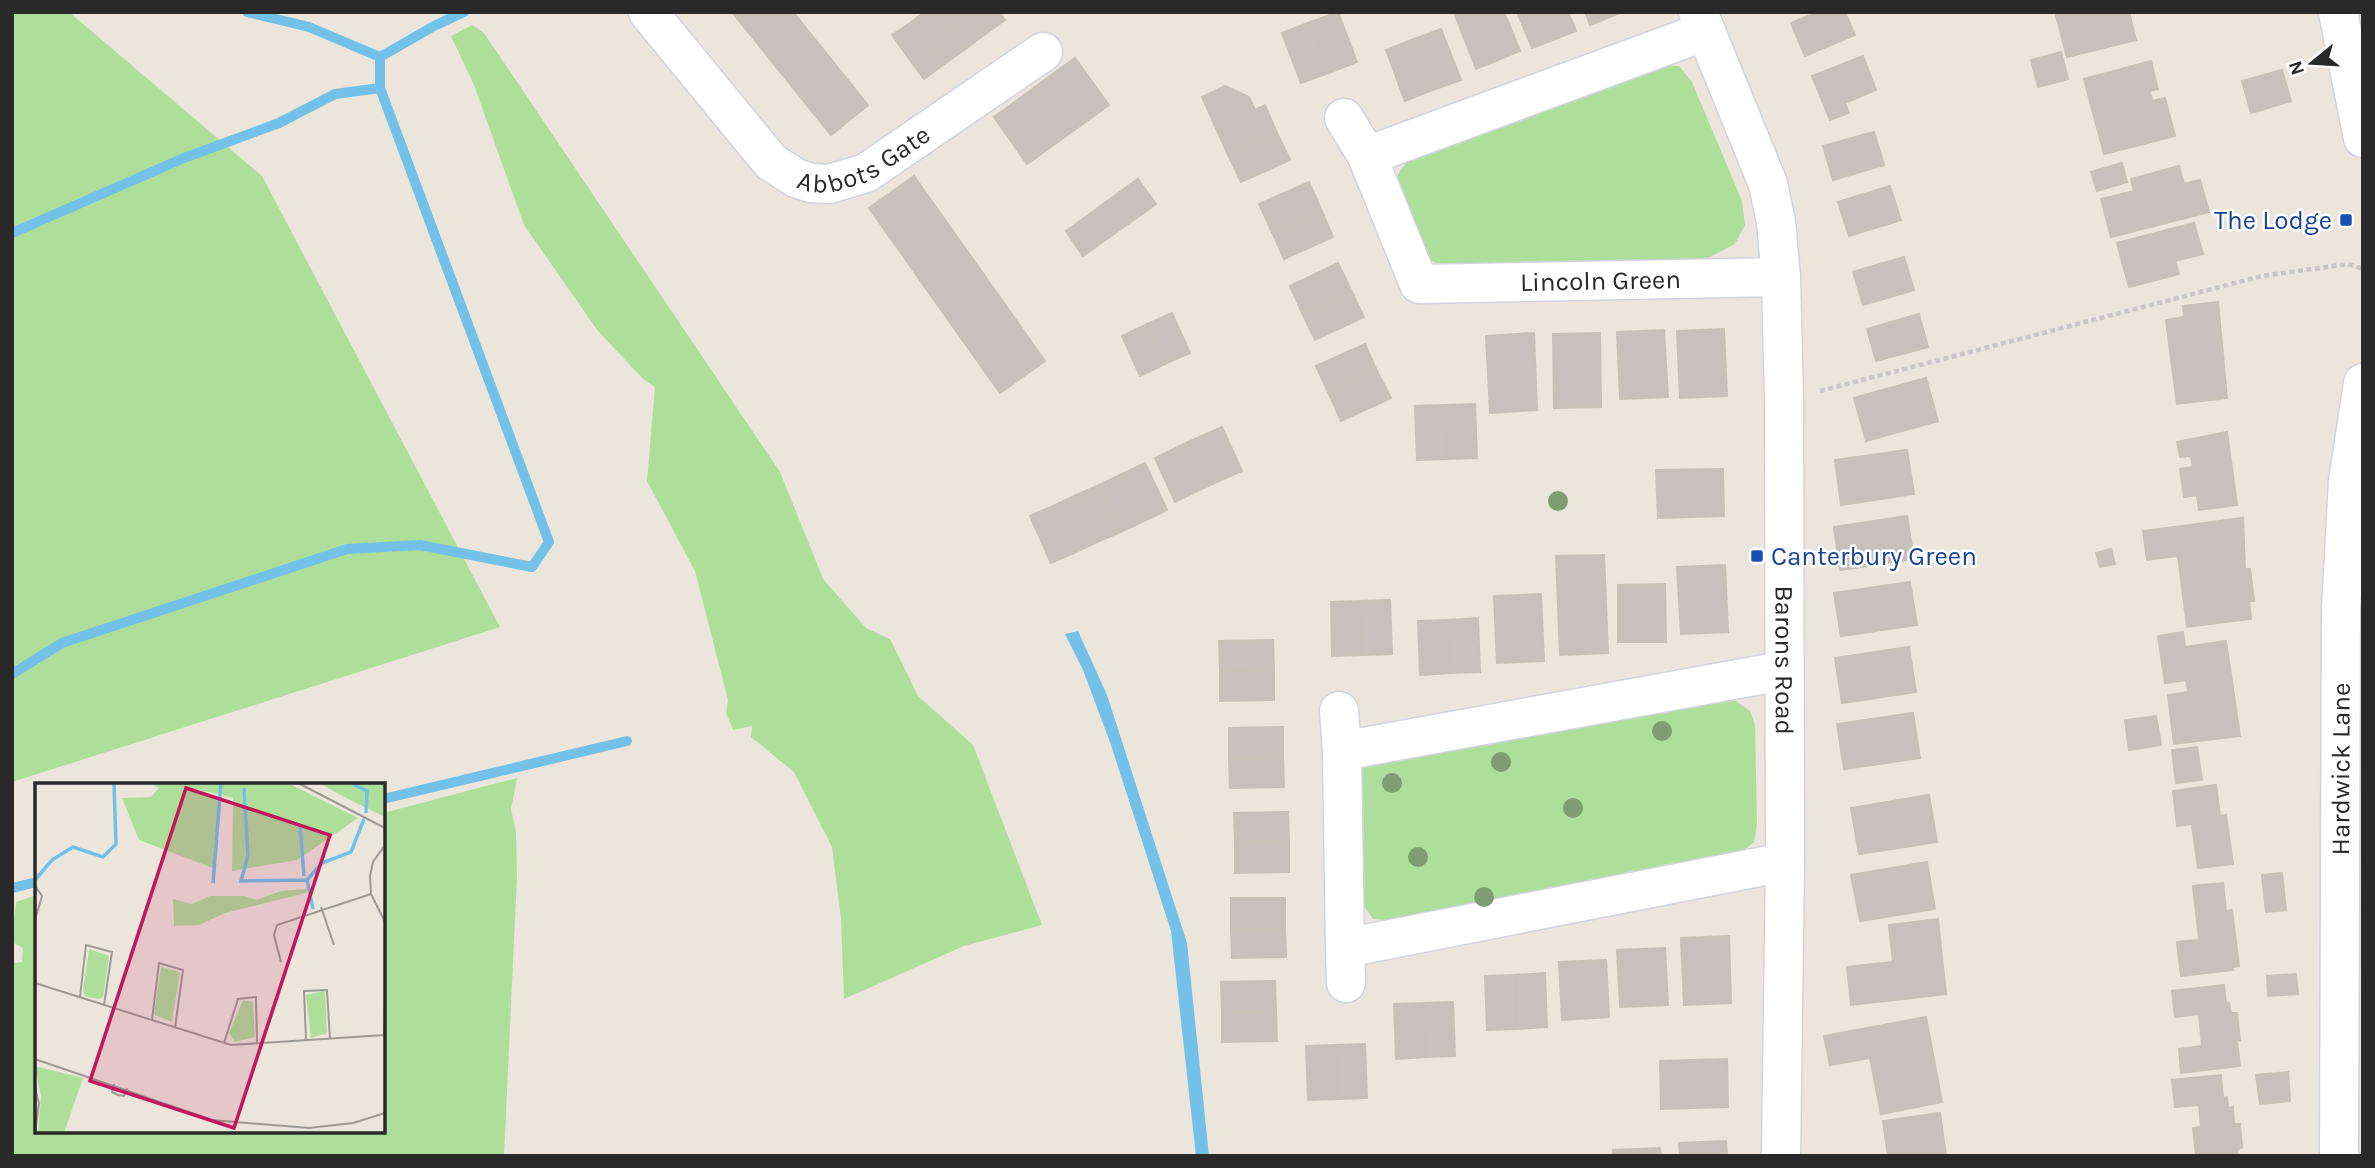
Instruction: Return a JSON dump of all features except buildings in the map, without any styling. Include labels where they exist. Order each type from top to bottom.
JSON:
[{"type":"street","name":"Abbots Gate","points":[[648,12],[771,162],[796,178],[811,183],[829,184],[866,173],[1043,52]]},
{"type":"street","points":[[2338,12],[2363,138]]},
{"type":"street","points":[[1367,156],[1702,22]]},
{"type":"street","name":"Barons Road","points":[[1702,22],[1768,184],[1776,222],[1781,277],[1784,400],[1782,671],[1785,862],[1782,1156]]},
{"type":"street","name":"Lincoln Green","points":[[1344,118],[1367,156],[1424,299],[1781,277]]},
{"type":"street","name":"Hardwick Lane","points":[[2339,1156],[2351,986],[2351,884],[2341,610],[2348,481],[2363,383]]},
{"type":"street","points":[[1342,751],[1782,671]]},
{"type":"street","points":[[1339,711],[1345,966],[1785,862]]},
{"type":"path","points":[[1784,400],[2262,276],[2348,264],[2363,270]]},
{"type":"green space","points":[[12,12],[69,12],[262,176],[500,627],[12,782]]},
{"type":"green space","points":[[472,25],[484,33],[780,472],[823,579],[866,628],[890,639],[918,696],[973,745],[1042,925],[964,946],[844,999],[841,919],[832,847],[794,772],[751,737],[752,726],[733,730],[726,713],[728,700],[695,571],[647,481],[655,387],[643,379],[598,331],[524,225],[474,85],[451,36]]},
{"type":"green space","points":[[1662,65],[1679,66],[1692,82],[1742,201],[1745,225],[1735,244],[1696,264],[1442,267],[1428,258],[1396,191],[1398,174],[1409,159]]},
{"type":"green space","points":[[1733,699],[1750,711],[1755,725],[1757,823],[1754,842],[1737,856],[1390,920],[1373,919],[1361,902],[1356,782],[1363,768],[1377,761]]},
{"type":"green space","points":[[517,778],[511,809],[516,833],[517,876],[504,1156],[12,1156],[12,963],[22,962],[23,948],[12,942],[16,902],[35,896],[35,1133],[385,1133],[385,812]]},
{"type":"water","points":[[1078,631],[1107,695],[1187,943],[1209,1156],[1196,1156],[1171,931],[1111,745],[1083,670],[1065,634]]},
{"type":"waterway","points":[[12,674],[62,643],[347,549],[420,545],[532,567],[549,542],[380,88],[380,57],[309,27],[247,12]]},
{"type":"waterway","points":[[380,57],[464,12]]},
{"type":"waterway","points":[[12,233],[184,158],[279,123],[335,94],[380,88]]},
{"type":"waterway","points":[[385,799],[627,741]]},
{"type":"waterway","points":[[12,888],[35,882]]},
{"type":"place","name":"The Lodge","points":[[2346,220]]},
{"type":"place","name":"Canterbury Green","points":[[1757,556]]}]
